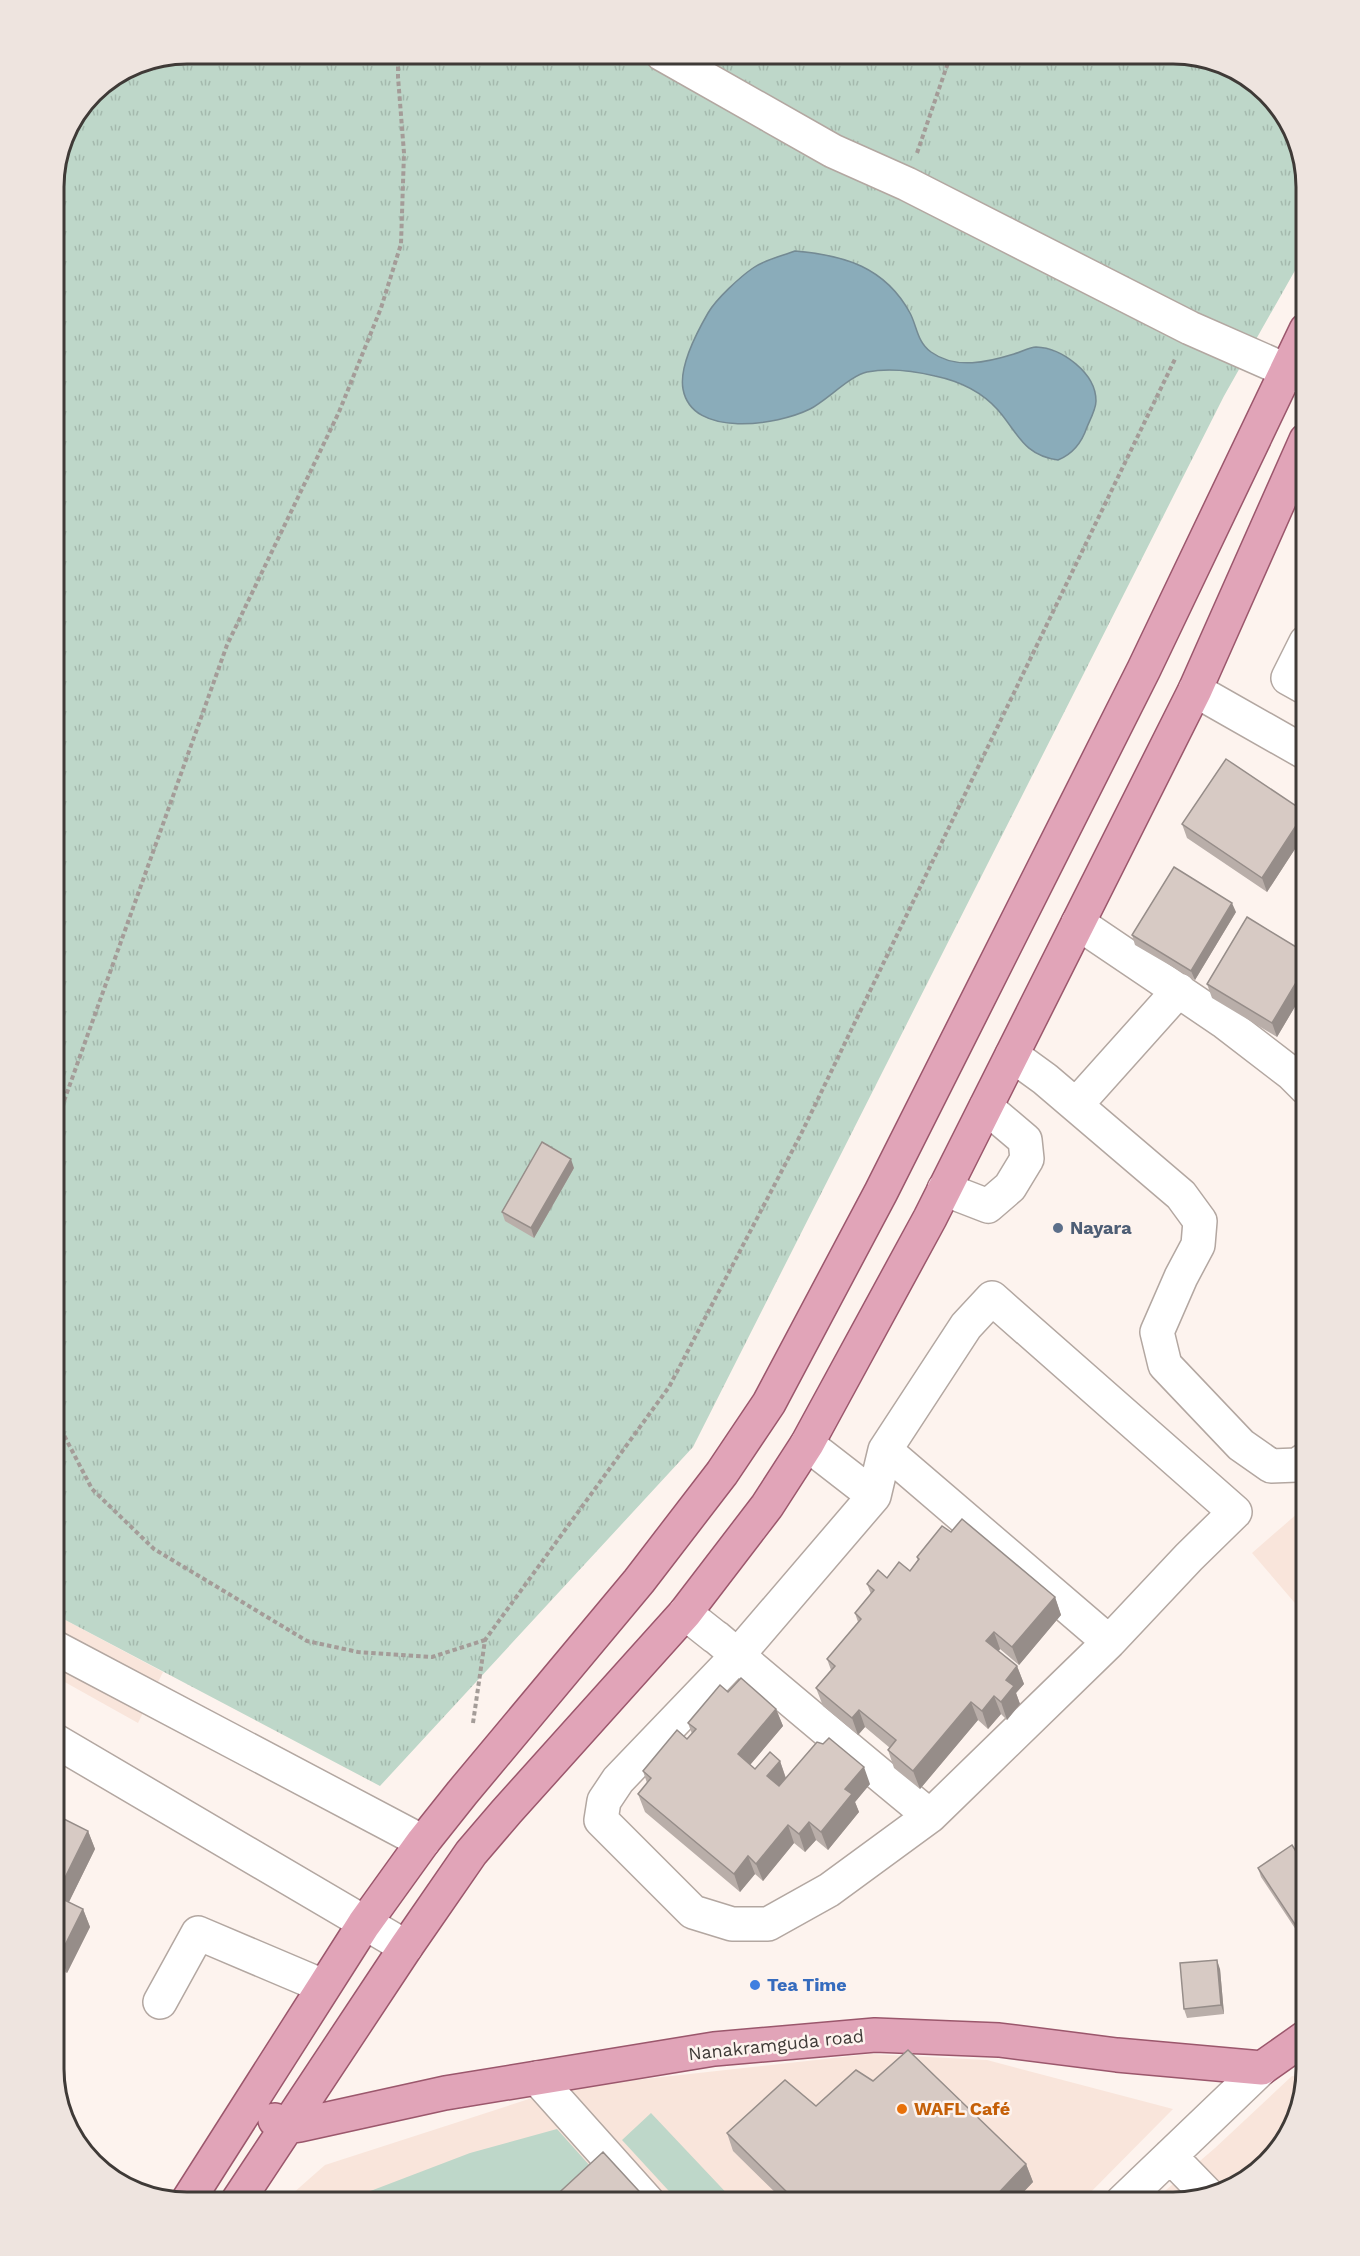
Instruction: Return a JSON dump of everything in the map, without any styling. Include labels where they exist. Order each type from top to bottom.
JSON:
[{"type":"main road","points":[[194,2191],[323,1986],[423,1842],[639,1581],[722,1473],[769,1403],[880,1192],[1295,375]]},
{"type":"main road","points":[[244,2191],[471,1853],[685,1613],[767,1506],[807,1444],[944,1189],[1195,690],[1295,465]]},
{"type":"main road","name":"Nanakramguda road","points":[[287,2127],[445,2093],[714,2049],[875,2035],[999,2040],[1117,2055],[1262,2068]]},
{"type":"main road","points":[[1262,2068],[1295,2045]]},
{"type":"main road","points":[[248,2103],[287,2127]]},
{"type":"street","points":[[681,65],[833,151],[907,184],[1190,328],[1295,375]]},
{"type":"street","points":[[1295,664],[1288,678],[1295,682]]},
{"type":"street","points":[[1195,690],[1295,747]]},
{"type":"street","points":[[1078,923],[1223,1021],[1295,1077]]},
{"type":"street","points":[[1076,1105],[1179,990]]},
{"type":"street","points":[[1012,1055],[1045,1079],[1181,1195],[1200,1221],[1198,1245],[1156,1332],[1165,1365],[1241,1445],[1270,1466],[1295,1465]]},
{"type":"street","points":[[944,1189],[988,1206],[1010,1187],[1027,1159],[1025,1140],[986,1107]]},
{"type":"street","points":[[992,1298],[1235,1512],[1109,1642],[930,1816],[829,1890],[768,1924],[732,1924],[693,1912],[601,1820],[604,1801],[618,1780],[737,1656],[874,1496],[885,1450],[966,1326],[992,1298]]},
{"type":"street","points":[[807,1444],[874,1496]]},
{"type":"street","points":[[885,1450],[1109,1642]]},
{"type":"street","points":[[685,1613],[930,1816]]},
{"type":"street","points":[[64,1652],[423,1842]]},
{"type":"street","points":[[64,1746],[406,1947]]},
{"type":"street","points":[[160,2002],[198,1933],[323,1986]]},
{"type":"street","points":[[1132,2192],[1262,2068]]},
{"type":"street","points":[[537,2078],[639,2191]]},
{"type":"street","points":[[1170,2156],[1201,2188]]},
{"type":"street","points":[[591,2187],[616,2165]]},
{"type":"path","points":[[65,1100],[227,645],[339,412],[381,308],[401,244],[404,153],[398,65]]},
{"type":"path","points":[[907,184],[947,65]]},
{"type":"path","points":[[471,1734],[485,1640],[669,1387],[801,1134],[1190,328]]},
{"type":"path","points":[[64,1436],[92,1489],[154,1549],[307,1641],[358,1652],[432,1657],[485,1640]]},
{"type":"shaded area","points":[[1295,1516],[1295,1603],[1252,1553]]},
{"type":"shaded area","points":[[64,1619],[163,1672],[138,1723],[64,1682]]},
{"type":"shaded area","points":[[870,2054],[987,2060],[1173,2109],[1091,2192],[295,2191],[325,2165],[563,2088]]},
{"type":"shaded area","points":[[1292,2076],[1294,2076],[1291,2100],[1279,2130],[1270,2143],[1247,2166],[1227,2179],[1212,2185],[1164,2192]]},
{"type":"green space","points":[[180,65],[1180,65],[1212,71],[1227,77],[1241,85],[1265,106],[1286,140],[1294,172],[1295,270],[1224,396],[693,1447],[380,1786],[64,1619],[65,180],[69,156],[77,133],[95,106],[119,85],[148,71]]},
{"type":"green space","points":[[651,2113],[725,2192],[669,2191],[622,2140]]},
{"type":"green space","points":[[557,2129],[591,2167],[564,2191],[370,2191],[470,2153]]},
{"type":"water","points":[[795,251],[846,260],[876,274],[900,297],[926,348],[941,358],[961,363],[983,362],[1036,347],[1046,348],[1066,357],[1084,372],[1090,381],[1096,401],[1080,442],[1072,451],[1058,460],[1046,457],[1022,442],[998,410],[977,392],[944,378],[901,371],[884,370],[861,374],[810,409],[778,420],[738,424],[719,422],[702,415],[690,405],[682,380],[686,360],[708,313],[729,289],[757,265]]},
{"type":"building","points":[[1226,759],[1295,805],[1295,827],[1262,878],[1182,824]]},
{"type":"building","points":[[1174,867],[1232,903],[1191,971],[1132,935]]},
{"type":"building","points":[[1247,917],[1295,946],[1295,984],[1272,1023],[1207,984]]},
{"type":"building","points":[[542,1142],[571,1159],[531,1228],[502,1212]]},
{"type":"building","points":[[962,1519],[1055,1597],[1012,1647],[994,1632],[986,1641],[1017,1666],[1006,1680],[1014,1686],[1001,1702],[994,1696],[982,1711],[971,1702],[913,1771],[888,1750],[896,1740],[859,1710],[852,1718],[816,1688],[835,1666],[827,1659],[861,1619],[855,1613],[874,1590],[867,1584],[878,1570],[887,1578],[899,1562],[910,1571],[919,1559],[917,1557],[942,1526],[951,1532]]},
{"type":"building","points":[[741,1678],[776,1709],[738,1754],[755,1769],[770,1752],[780,1761],[767,1776],[779,1786],[817,1742],[823,1744],[829,1738],[864,1767],[845,1789],[852,1794],[821,1832],[809,1822],[799,1834],[788,1825],[756,1864],[748,1856],[734,1874],[638,1794],[651,1778],[643,1771],[677,1730],[687,1739],[696,1729],[688,1723],[720,1685],[728,1692]]},
{"type":"building","points":[[64,1819],[88,1831],[64,1880]]},
{"type":"building","points":[[1292,1845],[1295,1850],[1295,1924],[1258,1868]]},
{"type":"building","points":[[64,1900],[83,1909],[64,1947]]},
{"type":"building","points":[[1217,1960],[1221,2005],[1184,2009],[1180,1963]]},
{"type":"building","points":[[908,2050],[1026,2164],[1000,2192],[786,2192],[727,2133],[785,2080],[816,2106],[856,2070],[873,2081]]},
{"type":"building","points":[[603,2152],[639,2191],[560,2191]]},
{"type":"place","name":"Nayara","points":[[1058,1228]]},
{"type":"place","name":"Tea Time","points":[[755,1985]]},
{"type":"place","name":"WAFL Café","points":[[902,2109]]}]
